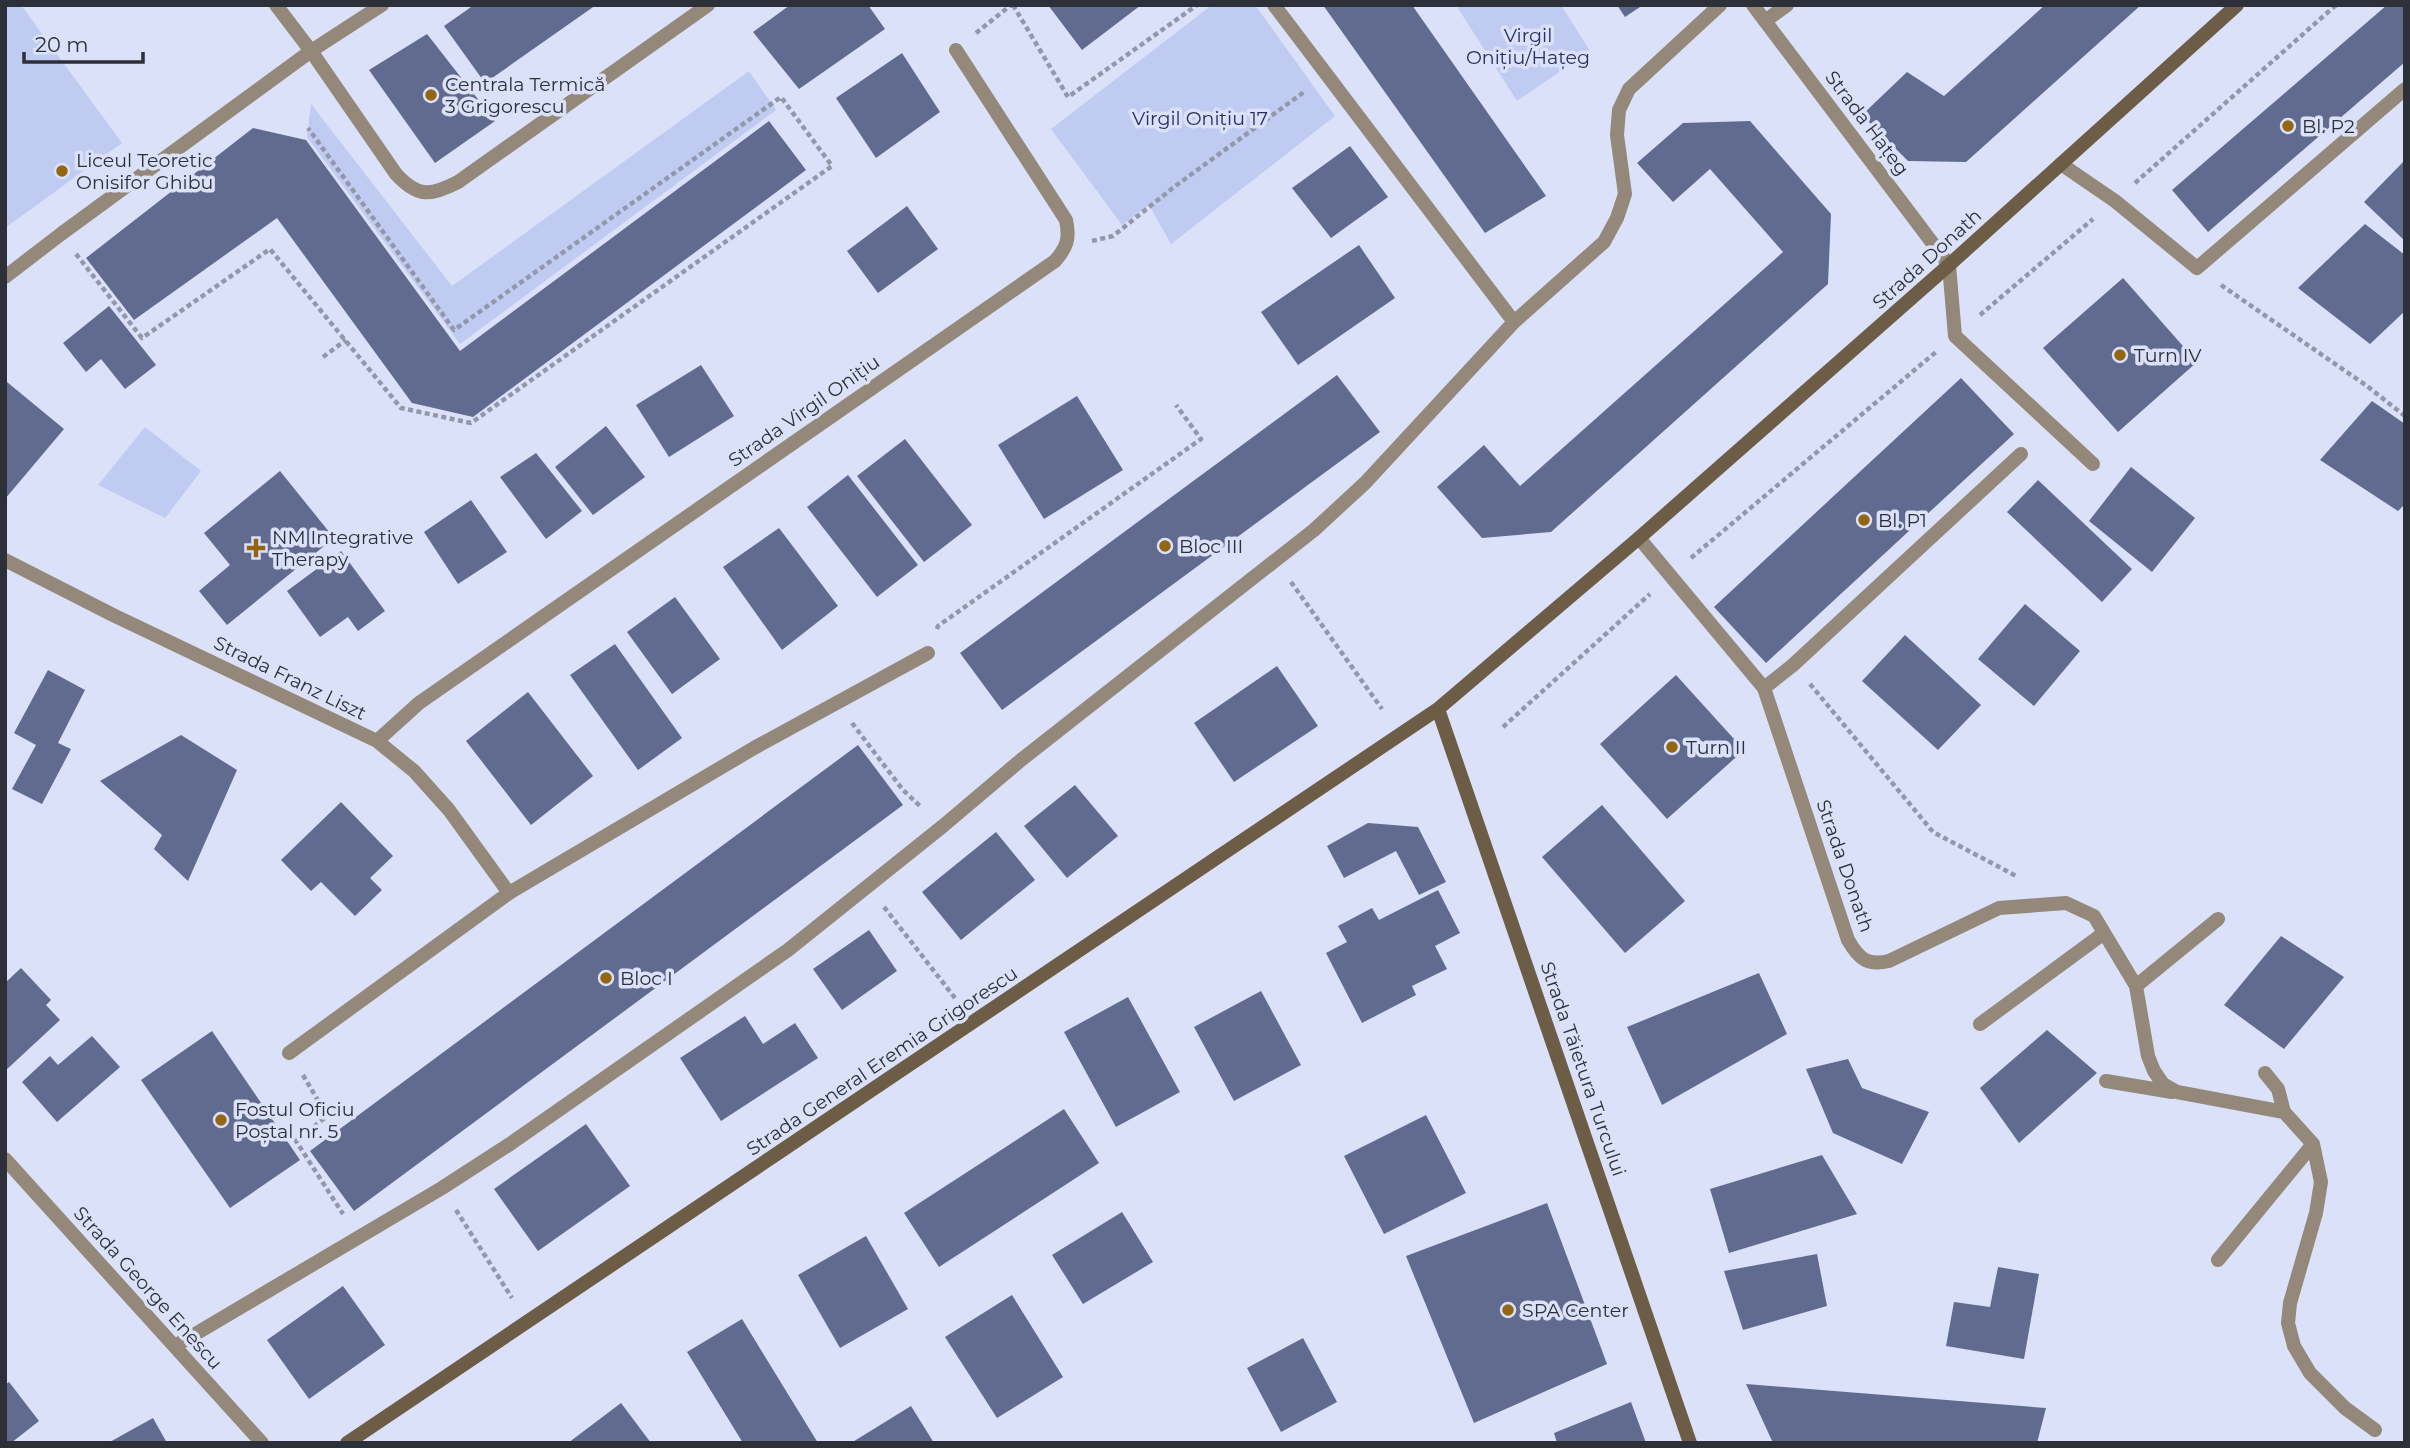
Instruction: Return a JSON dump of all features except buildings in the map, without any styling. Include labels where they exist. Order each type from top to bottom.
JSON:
[{"type":"main road","name":"Strada Donath","points":[[1438,709],[1639,538],[1949,265],[2236,5]]},
{"type":"main road","name":"Strada General Eremia Grigorescu","points":[[347,1443],[1438,709]]},
{"type":"main road","name":"Strada Tăietura Turcului","points":[[1438,709],[1690,1443]]},
{"type":"street","points":[[276,5],[396,174],[408,188],[424,192],[440,191],[458,182],[708,5]]},
{"type":"street","points":[[5,277],[311,51],[382,5]]},
{"type":"street","points":[[1274,5],[1514,323]]},
{"type":"street","points":[[175,1346],[442,1188],[510,1144],[788,950],[1021,760],[1276,562],[1365,483],[1514,323],[1604,242],[1617,218],[1625,194],[1616,135],[1619,110],[1629,89],[1720,5]]},
{"type":"street","name":"Strada Hațeg","points":[[1753,5],[1933,240],[1949,265]]},
{"type":"street","points":[[1765,21],[1787,5]]},
{"type":"street","points":[[956,50],[1066,220],[1070,236],[1065,248]]},
{"type":"street","points":[[2061,164],[2115,201],[2197,268],[2405,89]]},
{"type":"street","name":"Strada Virgil Onițiu","points":[[377,741],[419,703],[1055,261],[1065,248]]},
{"type":"street","points":[[1949,265],[1955,336],[2093,464]]},
{"type":"street","points":[[1764,688],[1793,665],[2021,454]]},
{"type":"street","name":"Strada Donath","points":[[1639,538],[1764,688],[1848,940],[1866,961],[1876,964],[1889,961],[1999,908],[2066,903]]},
{"type":"street","name":"Strada Franz Liszt","points":[[5,560],[113,615],[377,741],[414,771],[449,810],[509,893]]},
{"type":"street","points":[[289,1053],[509,893],[754,748],[928,653]]},
{"type":"street","points":[[2066,903],[2094,916],[2136,986],[2148,1056],[2163,1084],[2177,1093]]},
{"type":"street","points":[[2136,986],[2218,919]]},
{"type":"street","points":[[1980,1024],[2104,933]]},
{"type":"street","points":[[2265,1073],[2278,1090],[2284,1112],[2313,1144],[2321,1182],[2316,1213],[2290,1303],[2288,1324],[2294,1346],[2310,1373],[2345,1408],[2375,1430]]},
{"type":"street","points":[[2106,1081],[2284,1112]]},
{"type":"street","points":[[2218,1260],[2313,1144]]},
{"type":"street","name":"Strada George Enescu","points":[[5,1159],[262,1443]]},
{"type":"path","points":[[956,50],[1012,5],[1068,97],[1197,5]]},
{"type":"path","points":[[1503,727],[1671,575],[2115,201],[2336,5]]},
{"type":"path","points":[[1065,248],[1112,236],[1174,187],[1328,75]]},
{"type":"path","points":[[88,270],[142,338],[270,249],[401,408],[471,423],[832,166],[781,97],[454,330],[308,128]]},
{"type":"path","points":[[2197,268],[2367,386],[2405,416]]},
{"type":"path","points":[[323,357],[346,340]]},
{"type":"path","points":[[928,653],[938,626],[1201,439],[1176,405]]},
{"type":"path","points":[[1276,562],[1382,709]]},
{"type":"path","points":[[1793,665],[1933,832],[2066,903]]},
{"type":"path","points":[[836,703],[903,790],[943,826]]},
{"type":"path","points":[[868,887],[955,998]]},
{"type":"path","points":[[289,1053],[327,1116],[296,1141],[359,1238]]},
{"type":"path","points":[[442,1188],[512,1298]]},
{"type":"green space","points":[[5,5],[21,5],[122,143],[5,228]]},
{"type":"green space","name":"Virgil Onițiu 17","points":[[1212,5],[1255,5],[1335,116],[1171,244],[1149,205],[1122,225],[1051,129]]},
{"type":"green space","name":"Virgil Onițiu/Hațeg","points":[[1456,5],[1561,5],[1590,51],[1517,101]]},
{"type":"green space","points":[[749,71],[776,110],[460,344],[307,137],[311,104],[452,286]]},
{"type":"green space","points":[[145,427],[201,471],[165,518],[98,485]]},
{"type":"place","name":"Centrala Termică 3 Grigorescu","points":[[431,95]]},
{"type":"place","name":"Bl. P2","points":[[2288,126]]},
{"type":"place","name":"Liceul Teoretic Onisifor Ghibu","points":[[62,171]]},
{"type":"place","name":"Turn IV","points":[[2120,355]]},
{"type":"place","name":"Bl. P1","points":[[1864,520]]},
{"type":"place","name":"Bloc III","points":[[1165,546]]},
{"type":"place","name":"NM Integrative Therapy","points":[[256,548]]},
{"type":"place","name":"Turn II","points":[[1672,747]]},
{"type":"place","name":"Bloc I","points":[[606,978]]},
{"type":"place","name":"Fostul Oficiu Poștal nr. 5","points":[[221,1120]]},
{"type":"place","name":"SPA Center","points":[[1508,1310]]}]
